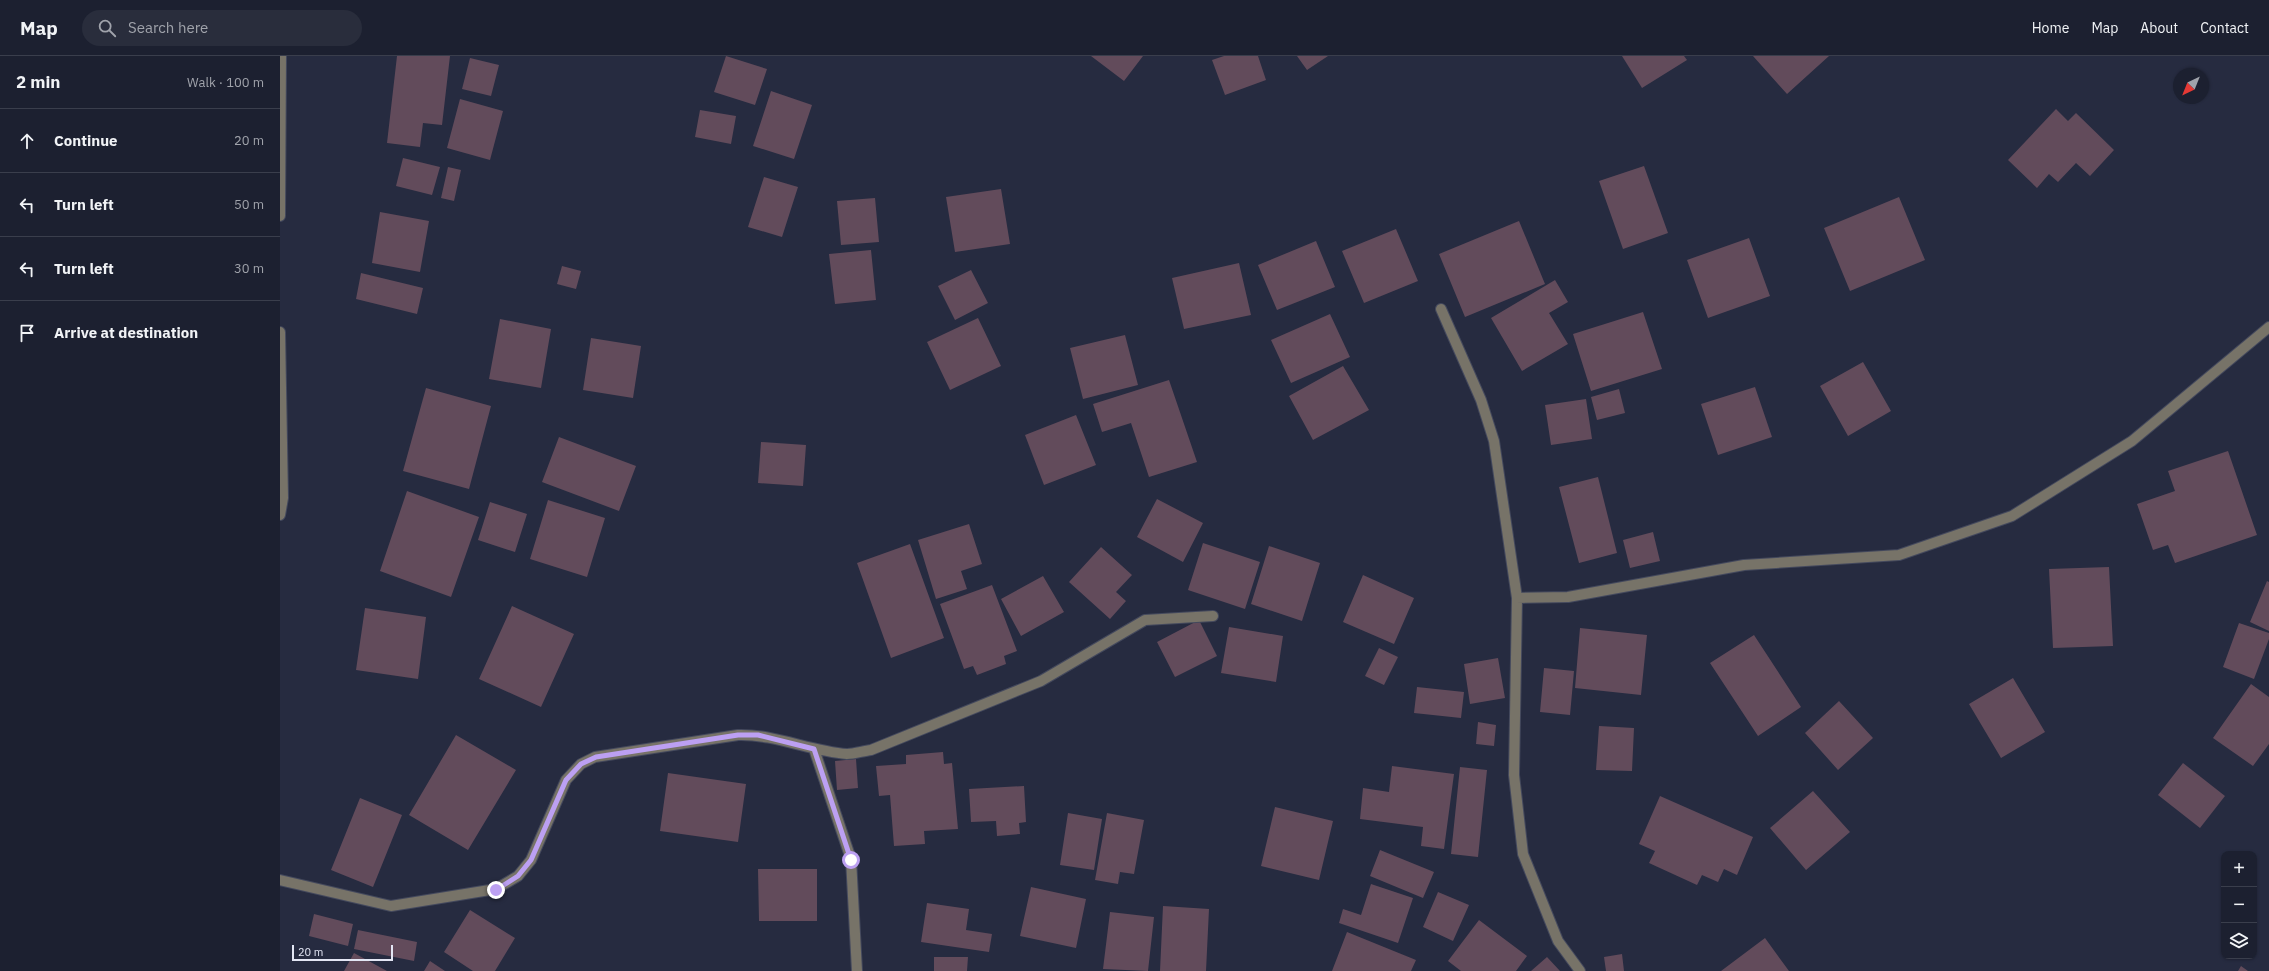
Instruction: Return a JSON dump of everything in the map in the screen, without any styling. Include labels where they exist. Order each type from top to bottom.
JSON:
[{"type":"street","points":[[280,216],[281,56]]},
{"type":"street","points":[[1441,309],[1481,400],[1494,441],[1517,598],[1514,775],[1523,854],[1558,941],[1580,971]]},
{"type":"street","points":[[1517,598],[1568,597],[1744,564],[1899,555],[2012,516],[2132,441],[2269,327]]},
{"type":"street","points":[[280,332],[283,498],[280,515]]},
{"type":"street","points":[[280,880],[390,906],[496,890],[518,876],[531,860],[566,780],[581,764],[596,757],[738,735],[758,735],[814,749],[848,754],[871,750],[1041,681],[1145,620],[1214,616]]},
{"type":"street","points":[[814,749],[851,860],[857,971]]},
{"type":"building","points":[[397,56],[450,56],[442,125],[423,123],[420,147],[387,143]]},
{"type":"building","points":[[726,56],[767,69],[755,105],[714,92]]},
{"type":"building","points":[[1091,56],[1143,56],[1124,81]]},
{"type":"building","points":[[1224,56],[1258,56],[1266,80],[1225,95],[1212,60]]},
{"type":"building","points":[[1297,56],[1328,56],[1307,70]]},
{"type":"building","points":[[1622,56],[1684,56],[1687,60],[1642,88]]},
{"type":"building","points":[[1753,56],[1829,56],[1787,94]]},
{"type":"building","points":[[470,58],[499,65],[491,96],[462,89]]},
{"type":"building","points":[[771,91],[812,105],[794,159],[753,146]]},
{"type":"building","points":[[460,99],[503,111],[490,160],[447,148]]},
{"type":"building","points":[[2056,109],[2068,121],[2076,113],[2114,150],[2090,176],[2076,163],[2058,182],[2049,174],[2037,188],[2008,160]]},
{"type":"building","points":[[700,110],[736,116],[731,144],[695,137]]},
{"type":"building","points":[[403,158],[440,167],[432,195],[396,186]]},
{"type":"building","points":[[1644,166],[1668,233],[1623,249],[1599,181]]},
{"type":"building","points":[[448,167],[461,170],[454,201],[441,198]]},
{"type":"building","points":[[764,177],[798,187],[782,237],[748,227]]},
{"type":"building","points":[[1001,189],[1010,244],[955,252],[946,197]]},
{"type":"building","points":[[1899,197],[1925,260],[1850,291],[1824,228]]},
{"type":"building","points":[[875,198],[879,242],[841,245],[837,201]]},
{"type":"building","points":[[380,212],[429,221],[420,272],[372,263]]},
{"type":"building","points":[[1519,221],[1545,284],[1465,317],[1439,254]]},
{"type":"building","points":[[1396,229],[1418,281],[1364,303],[1342,251]]},
{"type":"building","points":[[1749,238],[1770,296],[1708,318],[1687,260]]},
{"type":"building","points":[[1316,241],[1335,287],[1277,310],[1258,265]]},
{"type":"building","points":[[871,250],[876,300],[835,304],[829,254]]},
{"type":"building","points":[[1239,263],[1251,315],[1184,329],[1172,278]]},
{"type":"building","points":[[562,266],[581,271],[576,289],[557,284]]},
{"type":"building","points":[[971,270],[988,303],[955,320],[938,286]]},
{"type":"building","points":[[361,273],[423,288],[417,314],[356,299]]},
{"type":"building","points":[[1555,280],[1568,302],[1549,313],[1568,344],[1522,371],[1491,318]]},
{"type":"building","points":[[1643,312],[1662,369],[1591,391],[1573,334]]},
{"type":"building","points":[[1330,314],[1350,357],[1291,383],[1271,340]]},
{"type":"building","points":[[978,318],[1001,366],[950,390],[927,342]]},
{"type":"building","points":[[500,319],[551,329],[541,388],[489,379]]},
{"type":"building","points":[[1125,335],[1138,385],[1083,399],[1070,348]]},
{"type":"building","points":[[591,338],[641,346],[633,398],[583,390]]},
{"type":"building","points":[[1863,362],[1891,411],[1848,436],[1820,386]]},
{"type":"building","points":[[1343,366],[1369,410],[1313,440],[1289,396]]},
{"type":"building","points":[[1169,380],[1197,462],[1149,477],[1131,423],[1102,432],[1093,404]]},
{"type":"building","points":[[1755,387],[1772,437],[1718,455],[1701,404]]},
{"type":"building","points":[[426,388],[491,406],[469,489],[403,471]]},
{"type":"building","points":[[1619,389],[1625,413],[1597,420],[1591,397]]},
{"type":"building","points":[[1586,399],[1592,439],[1551,445],[1545,405]]},
{"type":"building","points":[[1076,415],[1096,465],[1044,485],[1025,435]]},
{"type":"building","points":[[559,437],[636,466],[619,511],[542,482]]},
{"type":"building","points":[[761,442],[806,445],[803,486],[758,483]]},
{"type":"building","points":[[2228,451],[2257,535],[2175,563],[2168,545],[2153,550],[2137,504],[2175,491],[2168,471]]},
{"type":"building","points":[[1598,477],[1617,553],[1579,563],[1559,487]]},
{"type":"building","points":[[407,491],[479,517],[451,597],[380,571]]},
{"type":"building","points":[[1157,499],[1203,523],[1183,562],[1137,537]]},
{"type":"building","points":[[548,500],[605,518],[587,577],[530,559]]},
{"type":"building","points":[[490,502],[527,514],[515,552],[478,540]]},
{"type":"building","points":[[969,524],[982,564],[961,571],[967,589],[936,599],[918,540]]},
{"type":"building","points":[[1653,532],[1660,561],[1630,568],[1623,540]]},
{"type":"building","points":[[1203,543],[1260,562],[1245,609],[1188,590]]},
{"type":"building","points":[[910,544],[944,638],[891,658],[857,563]]},
{"type":"building","points":[[1269,546],[1320,563],[1302,621],[1251,604]]},
{"type":"building","points":[[1101,547],[1132,575],[1116,592],[1126,601],[1110,619],[1069,582]]},
{"type":"building","points":[[2109,567],[2113,646],[2053,648],[2049,569]]},
{"type":"building","points":[[1363,575],[1414,598],[1394,644],[1343,622]]},
{"type":"building","points":[[1043,576],[1064,612],[1021,636],[1001,599]]},
{"type":"building","points":[[2267,581],[2269,582],[2269,631],[2250,622]]},
{"type":"building","points":[[992,585],[1017,651],[1004,656],[1006,664],[977,675],[973,666],[964,669],[940,604]]},
{"type":"building","points":[[512,606],[574,634],[541,707],[479,679]]},
{"type":"building","points":[[365,608],[426,617],[418,679],[356,670]]},
{"type":"building","points":[[1199,620],[1217,656],[1175,677],[1157,642]]},
{"type":"building","points":[[2239,623],[2269,633],[2269,639],[2254,679],[2223,667]]},
{"type":"building","points":[[1229,627],[1283,636],[1276,682],[1221,673]]},
{"type":"building","points":[[1580,628],[1647,635],[1641,695],[1575,688]]},
{"type":"building","points":[[1754,635],[1801,707],[1758,736],[1710,663]]},
{"type":"building","points":[[1379,648],[1398,657],[1384,685],[1365,676]]},
{"type":"building","points":[[1498,658],[1505,698],[1470,704],[1464,664]]},
{"type":"building","points":[[1544,668],[1574,671],[1570,715],[1540,712]]},
{"type":"building","points":[[2013,678],[2045,732],[2001,758],[1969,704]]},
{"type":"building","points":[[2251,684],[2269,697],[2269,744],[2253,766],[2213,738]]},
{"type":"building","points":[[1417,687],[1464,692],[1461,718],[1414,713]]},
{"type":"building","points":[[1839,701],[1873,738],[1838,770],[1805,733]]},
{"type":"building","points":[[1478,722],[1496,725],[1494,746],[1476,744]]},
{"type":"building","points":[[1599,726],[1634,728],[1632,771],[1596,770]]},
{"type":"building","points":[[456,735],[516,770],[468,850],[409,815]]},
{"type":"building","points":[[943,752],[944,764],[952,763],[958,829],[924,831],[925,844],[894,846],[890,795],[879,796],[876,766],[906,764],[906,755]]},
{"type":"building","points":[[856,759],[858,788],[837,790],[835,761]]},
{"type":"building","points":[[2183,763],[2225,796],[2200,828],[2158,795]]},
{"type":"building","points":[[1392,766],[1454,774],[1444,849],[1421,846],[1423,827],[1360,819],[1363,788],[1389,792]]},
{"type":"building","points":[[1460,767],[1487,770],[1478,857],[1451,854]]},
{"type":"building","points":[[668,773],[746,784],[738,842],[660,831]]},
{"type":"building","points":[[1024,786],[1026,822],[1019,823],[1020,834],[997,836],[996,821],[971,822],[969,789]]},
{"type":"building","points":[[1813,791],[1850,832],[1806,870],[1770,828]]},
{"type":"building","points":[[1660,796],[1753,837],[1737,875],[1724,869],[1718,882],[1702,875],[1697,885],[1649,863],[1655,851],[1639,844]]},
{"type":"building","points":[[360,798],[402,815],[373,887],[331,870]]},
{"type":"building","points":[[1275,807],[1333,821],[1319,880],[1261,866]]},
{"type":"building","points":[[1068,813],[1102,819],[1094,870],[1060,865]]},
{"type":"building","points":[[1107,813],[1144,820],[1134,874],[1120,872],[1118,884],[1095,880]]},
{"type":"building","points":[[1380,850],[1434,872],[1423,898],[1370,876]]},
{"type":"building","points":[[758,869],[817,869],[817,921],[759,921]]},
{"type":"building","points":[[1371,884],[1413,898],[1398,943],[1339,923],[1343,909],[1361,915]]},
{"type":"building","points":[[1031,887],[1086,899],[1076,948],[1020,936]]},
{"type":"building","points":[[1438,892],[1469,905],[1453,941],[1423,927]]},
{"type":"building","points":[[927,903],[969,909],[966,930],[992,934],[989,952],[921,942]]},
{"type":"building","points":[[1163,906],[1209,909],[1206,971],[1160,971]]},
{"type":"building","points":[[470,910],[515,938],[495,971],[473,971],[444,952]]},
{"type":"building","points":[[1110,912],[1154,917],[1148,971],[1103,969]]},
{"type":"building","points":[[314,914],[353,924],[348,946],[309,936]]},
{"type":"building","points":[[1479,920],[1527,956],[1516,971],[1461,971],[1448,961]]},
{"type":"building","points":[[358,930],[417,942],[414,961],[354,949]]},
{"type":"building","points":[[1347,932],[1416,960],[1411,971],[1332,971]]},
{"type":"building","points":[[1765,938],[1789,971],[1721,971]]},
{"type":"building","points":[[354,953],[387,971],[344,971]]},
{"type":"building","points":[[1622,954],[1624,971],[1606,971],[1604,957]]},
{"type":"building","points":[[934,957],[968,957],[967,971],[934,971]]},
{"type":"building","points":[[1547,957],[1560,971],[1531,971]]},
{"type":"building","points":[[430,961],[445,971],[424,971]]},
{"type":"building","points":[[2241,966],[2248,971],[2238,971]]},
{"type":"route","points":[[496,890],[518,876],[531,860],[566,780],[581,764],[596,757],[738,735],[758,735],[814,749],[851,860]]}]
